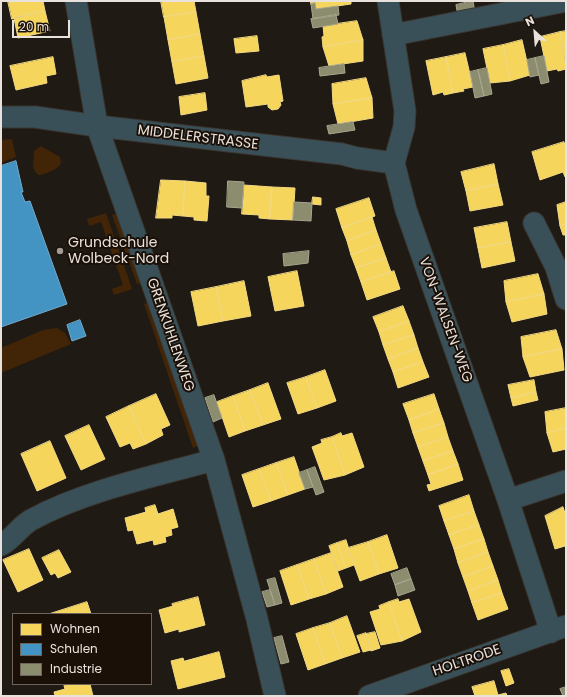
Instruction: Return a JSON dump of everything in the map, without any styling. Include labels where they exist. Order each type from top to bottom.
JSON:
[{"type":"street","name":"GRENKUHLENWEG","points":[[76,1],[97,126],[214,460],[257,619],[275,696]]},
{"type":"street","name":"VON-WALSEN-WEG","points":[[388,1],[405,111],[404,127],[394,162],[406,210],[508,500],[559,629]]},
{"type":"street","points":[[393,35],[514,6],[566,1]]},
{"type":"street","name":"MIDDELERSTRASSE","points":[[1,117],[35,117],[97,126],[342,154],[357,158],[394,162]]},
{"type":"street","points":[[534,223],[556,267],[566,299]]},
{"type":"street","points":[[1,545],[11,539],[21,527],[46,513],[101,492],[214,460]]},
{"type":"street","points":[[508,500],[566,481]]},
{"type":"street","name":"HOLTRODE","points":[[369,696],[559,629]]},
{"type":"shaded area","points":[[12,139],[16,157],[1,163],[1,140]]},
{"type":"shaded area","points":[[41,146],[60,157],[61,163],[51,171],[38,175],[33,168],[34,151]]},
{"type":"shaded area","points":[[106,213],[132,289],[114,295],[112,289],[123,285],[101,222],[89,226],[87,219]]},
{"type":"shaded area","points":[[118,213],[143,283],[137,284],[112,215]]},
{"type":"shaded area","points":[[150,302],[198,446],[193,448],[144,304]]},
{"type":"shaded area","points":[[57,328],[65,333],[71,344],[1,373],[1,348],[43,330]]},
{"type":"building: Wohnen","points":[[8,1],[43,1],[45,11],[12,19]]},
{"type":"building: Wohnen","points":[[161,1],[194,1],[196,12],[164,17]]},
{"type":"building: Wohnen","points":[[311,1],[351,1],[351,4],[316,9],[315,3],[311,4]]},
{"type":"building: Wohnen","points":[[45,11],[50,31],[18,38],[14,18]]},
{"type":"building: Wohnen","points":[[196,12],[200,34],[168,40],[164,17]]},
{"type":"building: Wohnen","points":[[357,21],[363,40],[323,47],[323,26]]},
{"type":"building: Wohnen","points":[[566,31],[566,63],[560,32]]},
{"type":"building: Wohnen","points":[[560,32],[566,69],[547,71],[540,37]]},
{"type":"building: Wohnen","points":[[200,34],[204,56],[172,62],[168,40]]},
{"type":"building: Wohnen","points":[[257,36],[259,51],[236,53],[234,39]]},
{"type":"building: Wohnen","points":[[363,40],[363,61],[329,66],[323,47]]},
{"type":"building: Wohnen","points":[[522,40],[530,75],[510,81],[503,45]]},
{"type":"building: Wohnen","points":[[503,45],[510,81],[490,83],[483,49]]},
{"type":"building: Wohnen","points":[[465,53],[473,87],[463,89],[464,91],[453,93],[446,57]]},
{"type":"building: Wohnen","points":[[204,56],[208,78],[176,84],[172,62]]},
{"type":"building: Wohnen","points":[[53,57],[56,74],[46,76],[47,83],[16,90],[10,66]]},
{"type":"building: Wohnen","points":[[446,57],[453,93],[444,95],[443,92],[433,95],[426,61]]},
{"type":"building: Wohnen","points":[[266,75],[267,77],[279,75],[283,101],[280,102],[281,105],[278,109],[272,110],[268,107],[268,104],[246,107],[242,81]]},
{"type":"building: Wohnen","points":[[366,78],[372,98],[333,104],[332,84]]},
{"type":"building: Wohnen","points":[[205,93],[207,110],[181,115],[179,97]]},
{"type":"building: Wohnen","points":[[372,98],[373,118],[338,124],[333,104]]},
{"type":"building: Wohnen","points":[[564,142],[566,149],[566,176],[565,177],[563,172],[540,180],[532,152]]},
{"type":"building: Wohnen","points":[[494,164],[498,184],[466,191],[461,172]]},
{"type":"building: Wohnen","points":[[161,180],[185,181],[183,216],[172,215],[172,218],[156,218]]},
{"type":"building: Wohnen","points":[[185,181],[206,183],[206,196],[209,196],[207,221],[194,220],[194,217],[183,216]]},
{"type":"building: Wohnen","points":[[498,184],[503,205],[470,211],[466,191]]},
{"type":"building: Wohnen","points":[[244,185],[272,187],[270,219],[259,218],[259,215],[242,214]]},
{"type":"building: Wohnen","points":[[272,187],[295,188],[293,220],[270,219]]},
{"type":"building: Wohnen","points":[[313,197],[321,198],[321,205],[312,204]]},
{"type":"building: Wohnen","points":[[369,198],[375,216],[342,228],[336,209]]},
{"type":"building: Wohnen","points":[[566,202],[566,224],[560,226],[557,205]]},
{"type":"building: Wohnen","points":[[372,217],[376,230],[347,241],[342,228]]},
{"type":"building: Wohnen","points":[[507,222],[511,242],[478,248],[474,228]]},
{"type":"building: Wohnen","points":[[566,224],[566,236],[563,235],[560,226]]},
{"type":"building: Wohnen","points":[[376,230],[381,244],[351,255],[347,241]]},
{"type":"building: Wohnen","points":[[511,242],[515,261],[482,268],[478,248]]},
{"type":"building: Wohnen","points":[[381,244],[386,258],[356,268],[351,255]]},
{"type":"building: Wohnen","points":[[386,258],[391,272],[361,282],[356,268]]},
{"type":"building: Wohnen","points":[[297,271],[304,306],[275,311],[268,277]]},
{"type":"building: Wohnen","points":[[394,271],[400,289],[367,300],[361,282]]},
{"type":"building: Wohnen","points":[[538,274],[544,294],[506,302],[504,281]]},
{"type":"building: Wohnen","points":[[244,281],[251,316],[223,321],[216,287]]},
{"type":"building: Wohnen","points":[[216,287],[223,321],[198,326],[191,292]]},
{"type":"building: Wohnen","points":[[544,294],[547,314],[512,322],[506,302]]},
{"type":"building: Wohnen","points":[[403,306],[409,321],[379,332],[373,317]]},
{"type":"building: Wohnen","points":[[409,321],[414,335],[383,345],[379,332]]},
{"type":"building: Wohnen","points":[[556,330],[562,349],[523,357],[521,337]]},
{"type":"building: Wohnen","points":[[414,335],[418,348],[388,359],[383,345]]},
{"type":"building: Wohnen","points":[[418,348],[423,362],[393,372],[388,359]]},
{"type":"building: Wohnen","points":[[562,349],[564,370],[530,377],[523,357]]},
{"type":"building: Wohnen","points":[[423,362],[429,377],[398,388],[393,372]]},
{"type":"building: Wohnen","points":[[325,370],[336,401],[317,408],[306,377]]},
{"type":"building: Wohnen","points":[[306,377],[317,408],[298,414],[287,383]]},
{"type":"building: Wohnen","points":[[534,380],[536,392],[511,398],[508,385]]},
{"type":"building: Wohnen","points":[[268,383],[281,419],[263,425],[250,390]]},
{"type":"building: Wohnen","points":[[250,390],[263,425],[245,431],[233,396]]},
{"type":"building: Wohnen","points":[[536,392],[538,400],[513,406],[511,398]]},
{"type":"building: Wohnen","points":[[156,394],[170,425],[161,429],[163,435],[146,444],[129,406]]},
{"type":"building: Wohnen","points":[[434,394],[439,409],[409,420],[403,404]]},
{"type":"building: Wohnen","points":[[233,396],[245,431],[229,437],[217,402]]},
{"type":"building: Wohnen","points":[[129,406],[146,444],[133,449],[130,443],[120,447],[106,417]]},
{"type":"building: Wohnen","points":[[566,408],[566,428],[547,433],[545,412]]},
{"type":"building: Wohnen","points":[[439,409],[444,423],[413,433],[409,420]]},
{"type":"building: Wohnen","points":[[444,423],[448,437],[418,447],[413,433]]},
{"type":"building: Wohnen","points":[[89,425],[105,459],[81,470],[65,436]]},
{"type":"building: Wohnen","points":[[566,428],[566,449],[553,452],[547,433]]},
{"type":"building: Wohnen","points":[[341,433],[342,436],[352,433],[364,467],[345,475],[332,437]]},
{"type":"building: Wohnen","points":[[332,437],[345,475],[324,480],[312,447],[322,443],[321,440]]},
{"type":"building: Wohnen","points":[[448,437],[453,451],[423,461],[418,447]]},
{"type":"building: Wohnen","points":[[50,441],[66,478],[37,491],[21,454]]},
{"type":"building: Wohnen","points":[[453,451],[458,464],[428,475],[423,461]]},
{"type":"building: Wohnen","points":[[294,457],[305,489],[288,495],[276,463]]},
{"type":"building: Wohnen","points":[[276,463],[288,495],[271,501],[259,469]]},
{"type":"building: Wohnen","points":[[458,464],[463,480],[429,491],[427,485],[431,484],[428,475]]},
{"type":"building: Wohnen","points":[[259,469],[271,501],[253,507],[242,475]]},
{"type":"building: Wohnen","points":[[469,495],[474,511],[444,521],[439,506]]},
{"type":"building: Wohnen","points":[[155,505],[158,514],[173,509],[178,527],[171,529],[172,535],[165,537],[166,542],[154,545],[153,540],[137,544],[133,530],[128,531],[125,518],[146,512],[145,508]]},
{"type":"building: Wohnen","points":[[563,507],[566,516],[566,549],[565,546],[555,549],[545,516]]},
{"type":"building: Wohnen","points":[[474,511],[479,525],[449,535],[444,521]]},
{"type":"building: Wohnen","points":[[479,525],[484,539],[454,549],[449,535]]},
{"type":"building: Wohnen","points":[[387,535],[398,568],[379,574],[368,542]]},
{"type":"building: Wohnen","points":[[484,539],[488,552],[458,563],[454,549]]},
{"type":"building: Wohnen","points":[[346,540],[354,565],[346,568],[337,543]]},
{"type":"building: Wohnen","points":[[368,542],[379,574],[360,581],[348,548]]},
{"type":"building: Wohnen","points":[[337,543],[346,568],[338,571],[329,546]]},
{"type":"building: Wohnen","points":[[29,549],[43,580],[18,592],[3,560]]},
{"type":"building: Wohnen","points":[[59,550],[71,572],[58,578],[55,573],[51,575],[42,558]]},
{"type":"building: Wohnen","points":[[488,552],[493,566],[463,577],[458,563]]},
{"type":"building: Wohnen","points":[[331,553],[343,587],[326,594],[314,559]]},
{"type":"building: Wohnen","points":[[314,559],[326,594],[309,599],[297,565]]},
{"type":"building: Wohnen","points":[[297,565],[309,599],[291,605],[280,571]]},
{"type":"building: Wohnen","points":[[493,566],[498,580],[468,591],[463,577]]},
{"type":"building: Wohnen","points":[[498,580],[502,593],[472,603],[468,591]]},
{"type":"building: Wohnen","points":[[502,593],[508,609],[478,620],[472,603]]},
{"type":"building: Wohnen","points":[[198,597],[205,625],[179,632],[179,629],[165,633],[159,610],[173,606],[172,604]]},
{"type":"building: Wohnen","points":[[398,599],[399,602],[409,599],[421,632],[402,641],[389,602]]},
{"type":"building: Wohnen","points":[[87,602],[91,613],[52,613]]},
{"type":"building: Wohnen","points":[[389,602],[402,641],[381,645],[370,612],[380,609],[379,606]]},
{"type":"building: Wohnen","points":[[347,616],[360,652],[342,658],[330,623]]},
{"type":"building: Wohnen","points":[[330,623],[342,658],[325,664],[313,628]]},
{"type":"building: Wohnen","points":[[313,628],[325,664],[308,670],[296,634]]},
{"type":"building: Wohnen","points":[[375,632],[380,648],[371,651],[366,634]]},
{"type":"building: Wohnen","points":[[366,633],[371,650],[363,652],[357,636]]},
{"type":"building: Wohnen","points":[[219,652],[225,677],[178,689],[171,661],[183,658],[184,661]]},
{"type":"building: Wohnen","points":[[509,669],[514,683],[506,686],[501,671]]},
{"type":"building: Wohnen","points":[[494,681],[498,695],[506,693],[507,696],[475,696],[472,687]]},
{"type":"building: Wohnen","points":[[90,685],[93,696],[55,696],[54,692],[65,689],[64,686]]},
{"type":"building: Schulen","points":[[16,161],[23,192],[21,192],[25,202],[30,201],[67,304],[1,327],[1,166]]},
{"type":"building: Schulen","points":[[80,320],[86,336],[72,341],[67,325]]},
{"type":"building: Industrie","points":[[473,1],[475,12],[458,16],[456,5]]},
{"type":"building: Industrie","points":[[315,3],[316,9],[338,6],[339,15],[313,19],[311,4]]},
{"type":"building: Industrie","points":[[336,15],[338,24],[313,28],[311,19]]},
{"type":"building: Industrie","points":[[544,56],[549,82],[541,84],[535,58]]},
{"type":"building: Industrie","points":[[535,58],[539,75],[530,77],[527,60]]},
{"type":"building: Industrie","points":[[344,64],[345,73],[320,76],[319,68]]},
{"type":"building: Industrie","points":[[487,68],[492,94],[484,96],[478,70]]},
{"type":"building: Industrie","points":[[478,70],[484,96],[475,98],[470,72]]},
{"type":"building: Industrie","points":[[353,122],[355,130],[329,134],[327,126]]},
{"type":"building: Industrie","points":[[228,181],[244,182],[242,208],[227,207]]},
{"type":"building: Industrie","points":[[294,202],[312,203],[311,221],[293,220]]},
{"type":"building: Industrie","points":[[309,251],[308,263],[284,266],[283,254]]},
{"type":"building: Industrie","points":[[214,395],[222,418],[213,422],[205,398]]},
{"type":"building: Industrie","points":[[315,467],[324,492],[316,495],[307,470]]},
{"type":"building: Industrie","points":[[307,470],[313,487],[305,489],[299,473]]},
{"type":"building: Industrie","points":[[407,568],[411,579],[395,585],[391,574]]},
{"type":"building: Industrie","points":[[275,578],[282,603],[275,605],[267,580]]},
{"type":"building: Industrie","points":[[411,579],[415,590],[398,596],[395,585]]},
{"type":"building: Industrie","points":[[270,590],[275,605],[267,607],[262,592]]},
{"type":"building: Industrie","points":[[282,636],[289,662],[281,664],[274,638]]},
{"type":"building: Industrie","points":[[566,687],[566,696],[563,696],[560,689]]},
{"type":"place","name":"Grundschule Wolbeck-Nord","points":[[60,251]]}]
